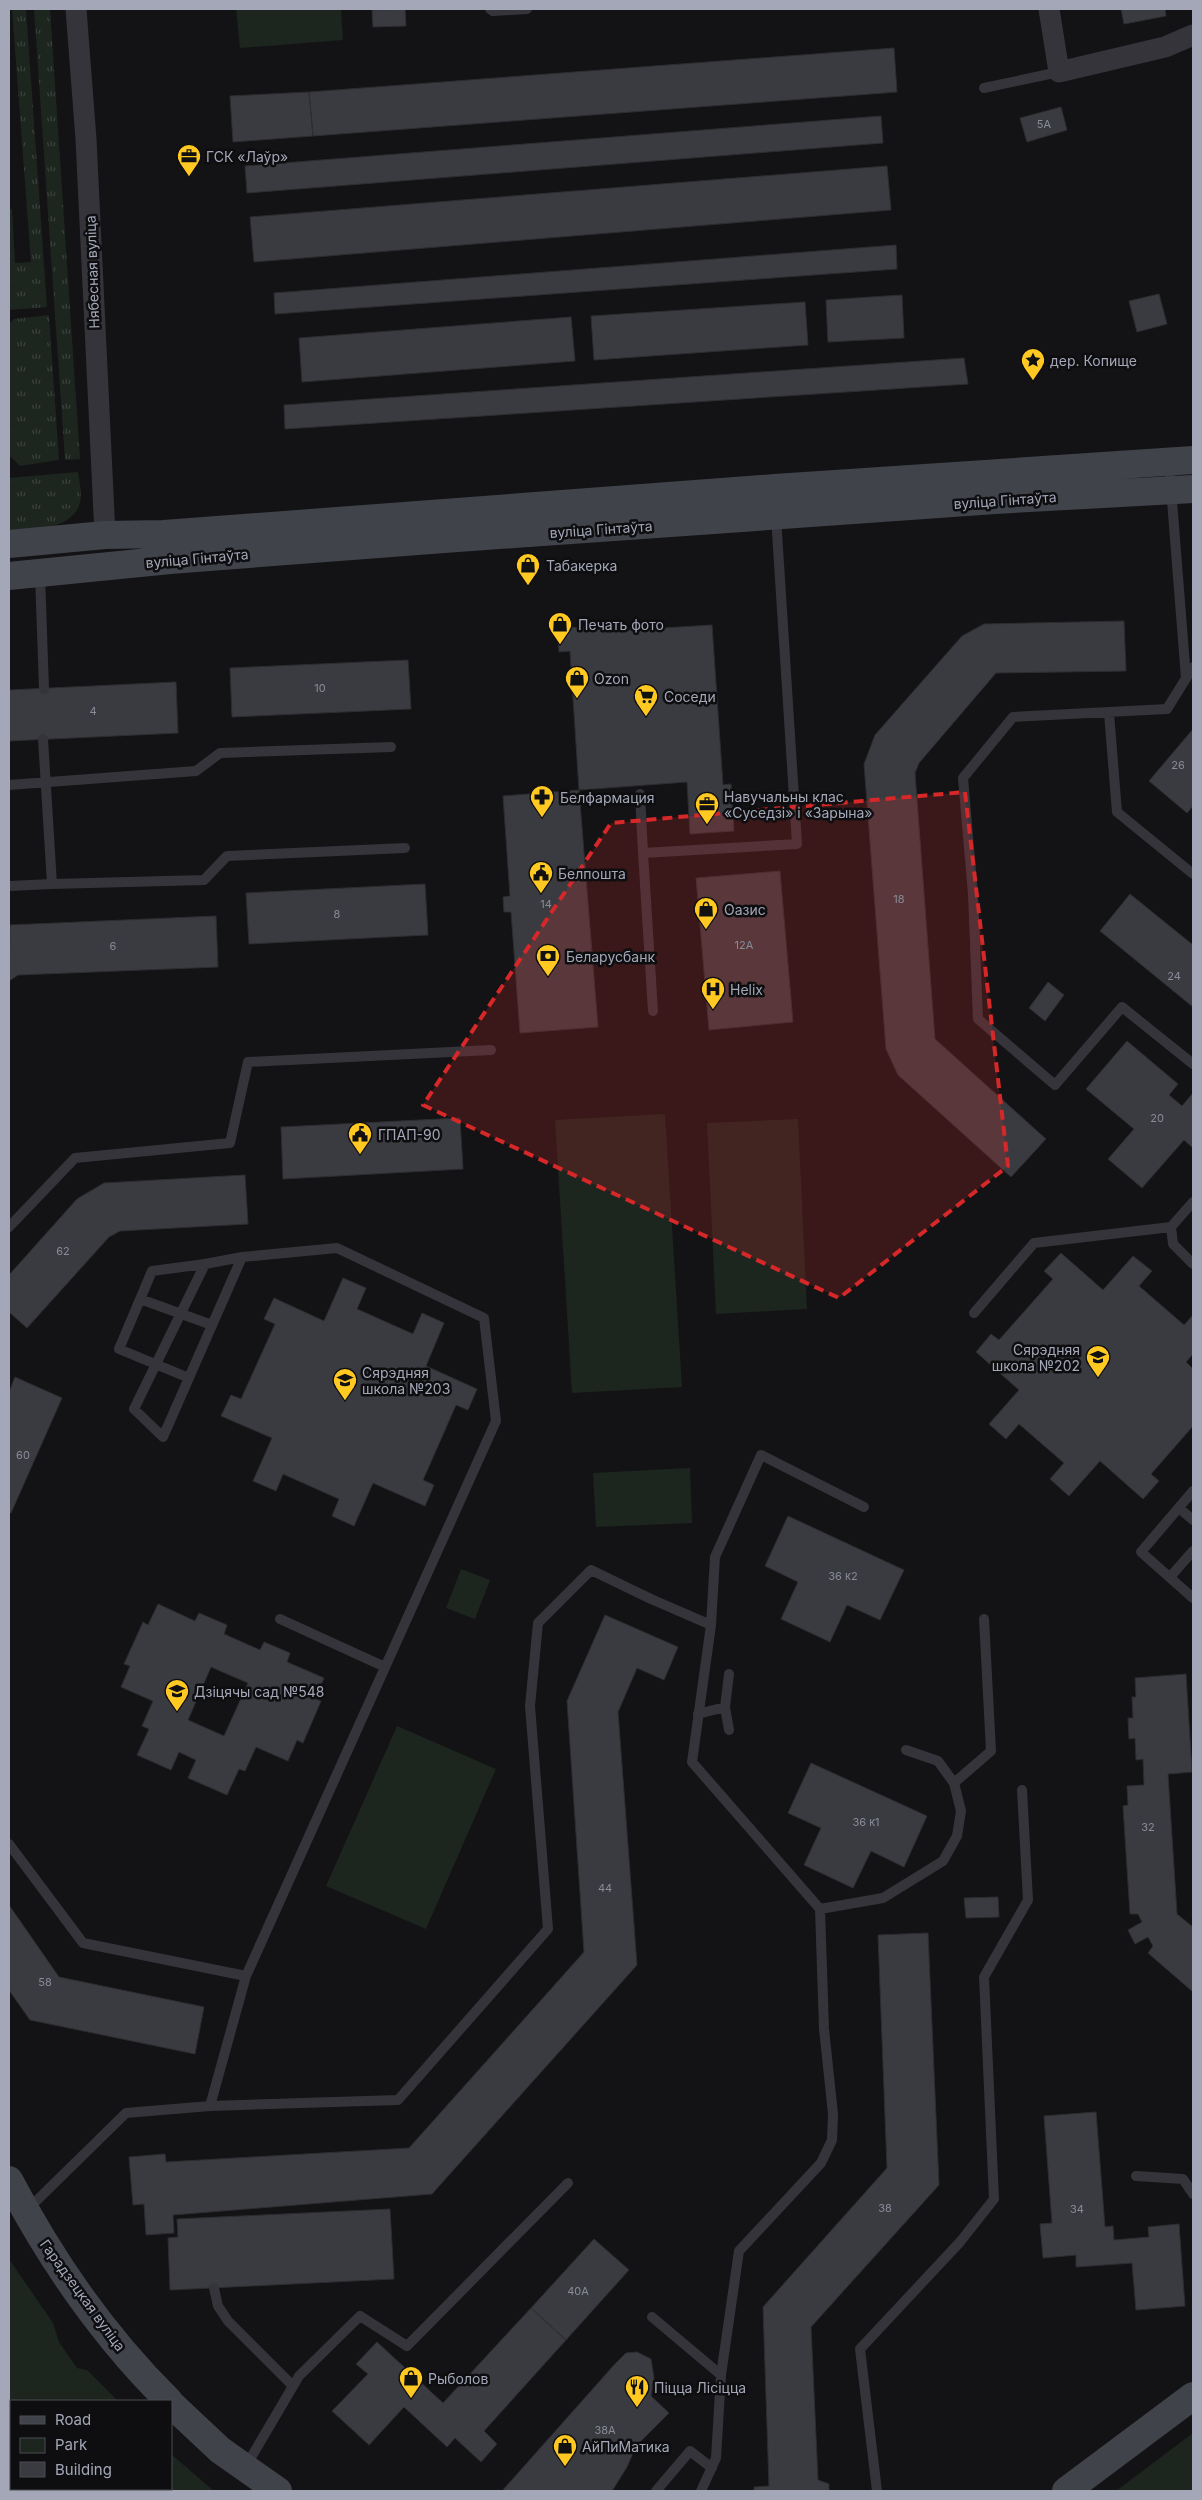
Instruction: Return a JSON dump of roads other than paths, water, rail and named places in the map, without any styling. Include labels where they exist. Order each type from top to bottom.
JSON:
[{"type":"main road","name":"вуліца Гінтаўта","points":[[9,576],[106,566],[444,539],[775,502],[1181,462]]},
{"type":"main road","name":"вуліца Гінтаўта","points":[[9,544],[105,535],[164,534],[775,502],[1182,489]]},
{"type":"main road","points":[[105,535],[106,566]]},
{"type":"main road","name":"Гарадзецкая вуліца","points":[[9,2180],[26,2212],[96,2317],[139,2370],[168,2400]]},
{"type":"main road","points":[[1066,2491],[1193,2396]]},
{"type":"main road","name":"Гарадзецкая вуліца","points":[[172,2404],[220,2450],[278,2491]]},
{"type":"street","name":"Нябесная вуліца","points":[[76,9],[86,139],[105,535]]},
{"type":"street","points":[[1049,9],[1059,72],[1165,47],[1193,35]]},
{"type":"lane","points":[[490,9],[493,11],[527,9]]},
{"type":"lane","points":[[984,88],[1059,72]]},
{"type":"lane","points":[[1181,462],[1186,678]]},
{"type":"lane","points":[[643,853],[797,844],[775,502]]},
{"type":"lane","points":[[40,573],[44,689]]},
{"type":"lane","points":[[1193,667],[1167,709],[1109,714],[1013,717],[963,778],[973,894],[978,1020],[1055,1085],[1122,1007],[1193,1064]]},
{"type":"lane","points":[[1109,714],[1117,812],[1193,874]]},
{"type":"lane","points":[[44,739],[52,884]]},
{"type":"lane","points":[[9,785],[196,771],[220,753],[391,747]]},
{"type":"lane","points":[[640,794],[653,1011]]},
{"type":"lane","points":[[9,886],[204,880],[227,856],[405,848]]},
{"type":"lane","points":[[9,1227],[75,1158],[230,1143],[248,1062],[491,1050]]},
{"type":"lane","points":[[974,1313],[1034,1243],[1172,1227],[1193,1202]]},
{"type":"lane","points":[[1172,1227],[1173,1244],[1193,1264]]},
{"type":"lane","points":[[189,1378],[157,1363],[118,1349],[152,1272],[242,1257],[337,1248],[484,1318],[496,1421],[246,1976],[210,2106]]},
{"type":"lane","points":[[205,1264],[134,1409],[164,1437],[242,1257]]},
{"type":"lane","points":[[140,1299],[212,1325]]},
{"type":"lane","points":[[701,2491],[716,2458],[721,2375],[739,2251],[821,2163],[832,2140],[833,2114],[824,2029],[820,1909],[692,1762],[711,1625],[715,1557],[760,1456],[864,1507]]},
{"type":"lane","points":[[1193,1492],[1141,1552],[1193,1598]]},
{"type":"lane","points":[[1179,1508],[1193,1520]]},
{"type":"lane","points":[[1170,1577],[1193,1552]]},
{"type":"lane","points":[[26,2212],[126,2113],[210,2106],[398,2100],[548,1929],[530,1706],[538,1623],[591,1570],[711,1625]]},
{"type":"lane","points":[[280,1619],[385,1667]]},
{"type":"lane","points":[[954,1783],[991,1751],[984,1619]]},
{"type":"lane","points":[[729,1674],[725,1707],[729,1730]]},
{"type":"lane","points":[[698,1714],[725,1707]]},
{"type":"lane","points":[[820,1909],[883,1898],[920,1877],[942,1860],[958,1836],[961,1811],[954,1783],[938,1762],[906,1750]]},
{"type":"lane","points":[[877,2491],[860,2349],[960,2242],[994,2199],[984,1977],[1028,1900],[1022,1790]]},
{"type":"lane","points":[[9,1844],[83,1943],[246,1976]]},
{"type":"lane","points":[[1136,2176],[1183,2179],[1193,2194]]},
{"type":"lane","points":[[245,2469],[299,2376],[360,2316],[407,2346],[568,2183]]},
{"type":"lane","points":[[214,2288],[218,2306],[228,2320],[293,2386]]},
{"type":"lane","points":[[652,2317],[721,2375]]},
{"type":"lane","points":[[656,2491],[690,2451],[712,2468]]},
{"type":"place","name":"ГСК «Лаўр»","points":[[189,177]]},
{"type":"place","name":"дер. Копище","points":[[1033,381]]},
{"type":"place","name":"Табакерка","points":[[528,586]]},
{"type":"place","name":"Печать фото","points":[[560,645]]},
{"type":"place","name":"Ozon","points":[[577,699]]},
{"type":"place","name":"Соседи","points":[[646,717]]},
{"type":"place","name":"Белфармация","points":[[542,818]]},
{"type":"place","name":"Навучальны клас «Суседзі» і «Зарына»","points":[[707,825]]},
{"type":"place","name":"Белпошта","points":[[541,894]]},
{"type":"place","name":"Оазис","points":[[706,930]]},
{"type":"place","name":"Беларусбанк","points":[[548,977]]},
{"type":"place","name":"Helix","points":[[713,1010]]},
{"type":"place","name":"ГПАП-90","points":[[360,1155]]},
{"type":"place","name":"Сярэдняя школа №202","points":[[1098,1378]]},
{"type":"place","name":"Сярэдняя школа №203","points":[[345,1401]]},
{"type":"place","name":"Дзіцячы сад №548","points":[[177,1712]]},
{"type":"place","name":"Рыболов","points":[[411,2399]]},
{"type":"place","name":"Піцца Лісіцца","points":[[637,2408]]},
{"type":"place","name":"АйПиМатика","points":[[565,2467]]}]
